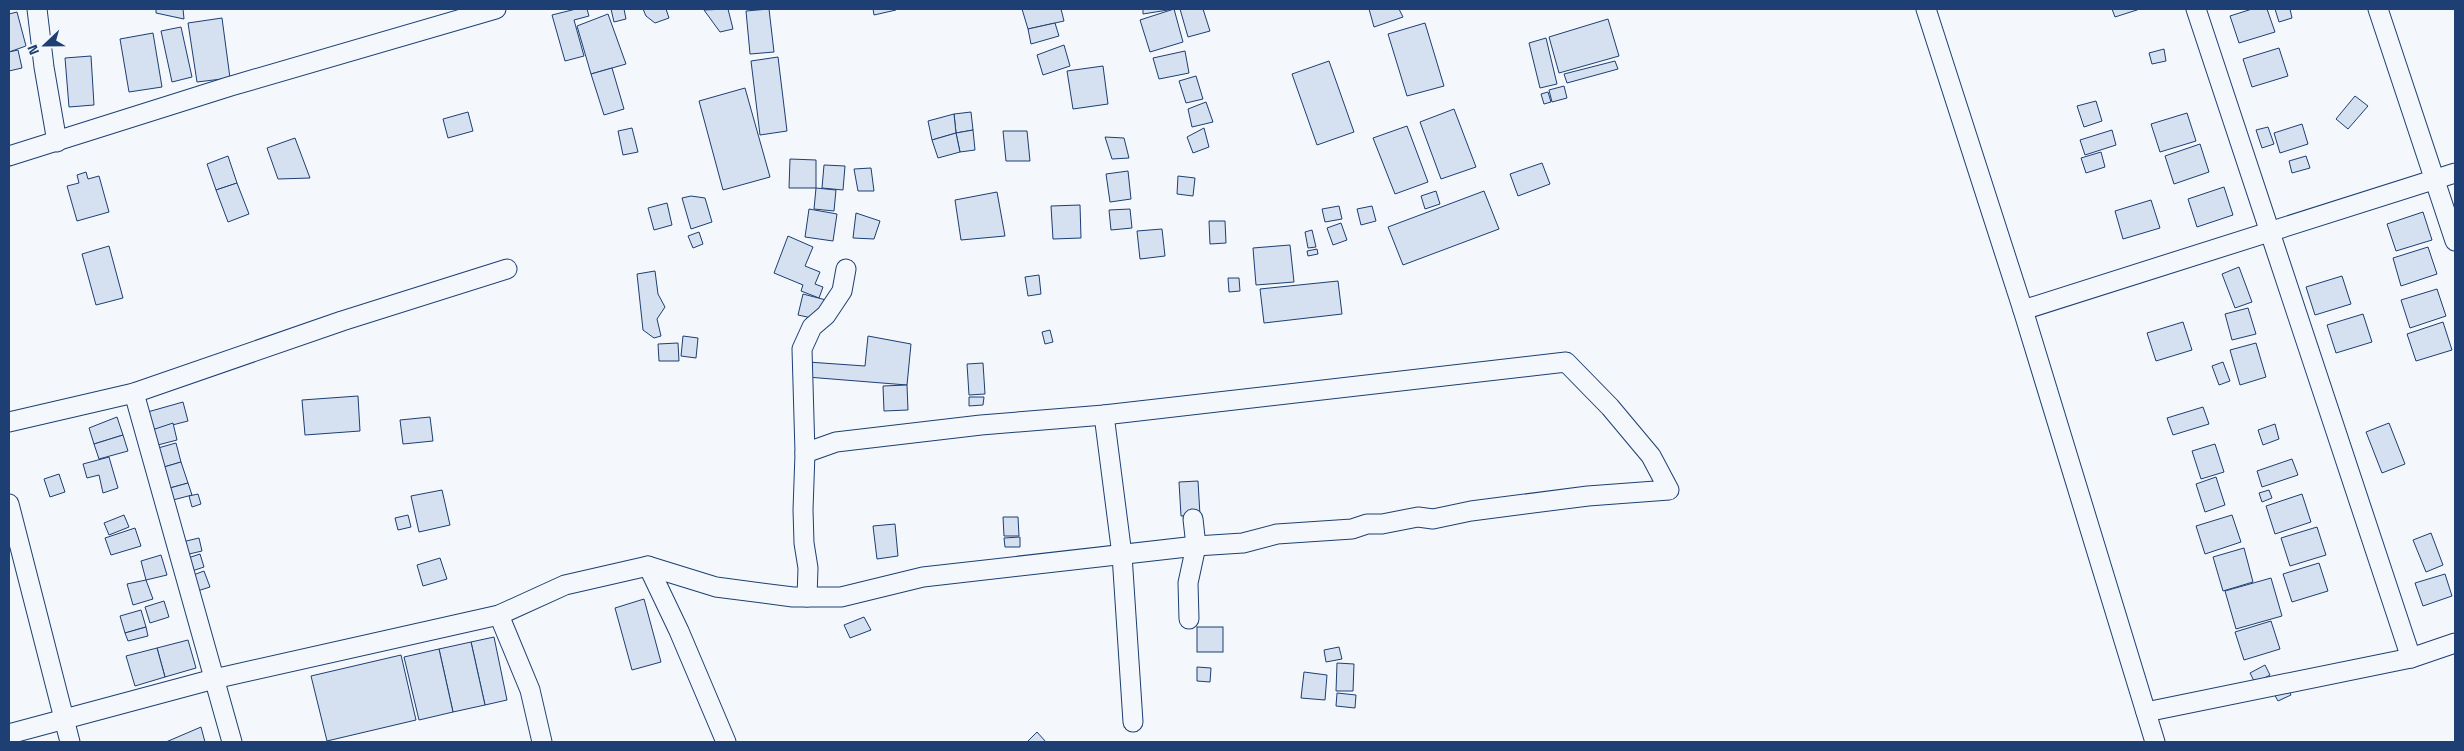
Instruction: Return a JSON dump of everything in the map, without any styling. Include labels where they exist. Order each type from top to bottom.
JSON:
[{"type":"street","points":[[37,9],[44,67],[57,142]]},
{"type":"street","points":[[9,156],[231,86],[496,9]]},
{"type":"street","points":[[1926,9],[2024,310],[2155,742]]},
{"type":"street","points":[[2196,9],[2268,232],[2411,658]]},
{"type":"street","points":[[2378,9],[2455,240]]},
{"type":"street","points":[[2024,310],[2455,173]]},
{"type":"street","points":[[9,422],[134,393],[342,321],[507,269]]},
{"type":"street","points":[[807,597],[808,568],[802,510],[804,453],[802,349],[812,327],[826,315],[842,291],[846,269]]},
{"type":"street","points":[[9,734],[214,679],[499,615],[566,585],[648,566],[716,587],[807,597],[841,597],[923,577],[1196,546],[1243,543],[1286,533],[1352,529],[1367,524],[1382,524],[1418,517],[1433,519],[1471,511],[1588,496],[1669,490],[1651,456],[1610,407],[1566,362],[1104,415],[1018,421],[836,442],[804,453]]},
{"type":"street","points":[[134,393],[232,742]]},
{"type":"street","points":[[1104,415],[1122,554],[1133,722]]},
{"type":"street","points":[[9,504],[70,742]]},
{"type":"street","points":[[1189,618],[1188,583],[1196,546],[1193,519]]},
{"type":"street","points":[[648,566],[680,631],[726,742]]},
{"type":"street","points":[[499,615],[530,690],[542,742]]},
{"type":"street","points":[[2146,712],[2411,658],[2455,644]]},
{"type":"building","points":[[156,9],[183,9],[184,19],[156,13]]},
{"type":"building","points":[[576,9],[587,9],[589,16],[574,20],[584,56],[565,61],[552,15]]},
{"type":"building","points":[[611,9],[624,9],[626,19],[614,22]]},
{"type":"building","points":[[643,9],[666,9],[669,18],[655,23],[646,16]]},
{"type":"building","points":[[728,9],[733,29],[720,32],[704,10]]},
{"type":"building","points":[[769,9],[774,52],[750,54],[746,11]]},
{"type":"building","points":[[873,9],[896,9],[896,10],[874,15]]},
{"type":"building","points":[[1022,9],[1061,9],[1064,21],[1028,29]]},
{"type":"building","points":[[1143,9],[1174,9],[1143,14]]},
{"type":"building","points":[[1174,9],[1183,42],[1150,52],[1140,20]]},
{"type":"building","points":[[1180,9],[1203,9],[1210,31],[1188,37]]},
{"type":"building","points":[[1369,9],[1399,9],[1403,17],[1374,27]]},
{"type":"building","points":[[2112,9],[2140,9],[2115,17]]},
{"type":"building","points":[[2252,9],[2267,9],[2275,32],[2239,43],[2230,16]]},
{"type":"building","points":[[2275,9],[2290,9],[2292,18],[2279,22]]},
{"type":"building","points":[[17,12],[26,46],[9,52],[9,14]]},
{"type":"building","points":[[608,14],[626,64],[591,74],[577,26]]},
{"type":"building","points":[[222,18],[230,78],[197,82],[188,23]]},
{"type":"building","points":[[1608,19],[1619,56],[1559,73],[1549,37]]},
{"type":"building","points":[[1055,23],[1059,36],[1031,44],[1028,29]]},
{"type":"building","points":[[1425,23],[1444,86],[1407,96],[1388,34]]},
{"type":"building","points":[[181,27],[192,77],[172,82],[161,31]]},
{"type":"building","points":[[153,33],[162,87],[129,92],[120,39]]},
{"type":"building","points":[[1546,38],[1557,84],[1540,88],[1529,43]]},
{"type":"building","points":[[1064,45],[1070,66],[1043,75],[1037,55]]},
{"type":"building","points":[[2279,48],[2288,76],[2252,87],[2243,59]]},
{"type":"building","points":[[2164,49],[2166,61],[2152,64],[2149,53]]},
{"type":"building","points":[[18,50],[22,68],[9,71],[9,52]]},
{"type":"building","points":[[1185,51],[1189,73],[1159,79],[1153,58]]},
{"type":"building","points":[[91,56],[94,105],[69,107],[65,58]]},
{"type":"building","points":[[778,57],[787,131],[760,135],[751,61]]},
{"type":"building","points":[[1329,61],[1354,132],[1317,145],[1292,74]]},
{"type":"building","points":[[1615,61],[1618,69],[1567,83],[1564,74]]},
{"type":"building","points":[[1103,66],[1108,104],[1073,109],[1067,71]]},
{"type":"building","points":[[612,68],[624,109],[604,115],[591,74]]},
{"type":"building","points":[[1196,76],[1203,99],[1186,103],[1179,81]]},
{"type":"building","points":[[1564,86],[1567,98],[1552,102],[1549,90]]},
{"type":"building","points":[[745,88],[770,177],[723,190],[699,101]]},
{"type":"building","points":[[1548,92],[1551,102],[1544,104],[1541,94]]},
{"type":"building","points":[[2355,96],[2368,106],[2348,129],[2336,119]]},
{"type":"building","points":[[2096,101],[2102,121],[2084,127],[2077,106]]},
{"type":"building","points":[[1206,102],[1213,122],[1192,127],[1188,109]]},
{"type":"building","points":[[1454,109],[1476,167],[1441,179],[1420,122]]},
{"type":"building","points":[[468,112],[473,131],[448,138],[443,119]]},
{"type":"building","points":[[971,112],[973,130],[956,133],[954,114]]},
{"type":"building","points":[[2187,113],[2196,141],[2160,152],[2151,124]]},
{"type":"building","points":[[954,114],[956,133],[932,140],[928,121]]},
{"type":"building","points":[[2302,124],[2308,144],[2280,153],[2274,133]]},
{"type":"building","points":[[1407,126],[1428,182],[1395,194],[1373,138]]},
{"type":"building","points":[[2268,127],[2274,144],[2262,148],[2256,130]]},
{"type":"building","points":[[632,128],[638,152],[623,155],[618,131]]},
{"type":"building","points":[[1204,128],[1209,147],[1193,153],[1187,137]]},
{"type":"building","points":[[973,130],[975,150],[960,152],[956,133]]},
{"type":"building","points":[[2112,130],[2116,145],[2085,155],[2080,140]]},
{"type":"building","points":[[1003,131],[1027,131],[1030,161],[1006,161]]},
{"type":"building","points":[[956,133],[960,152],[938,158],[932,140]]},
{"type":"building","points":[[1105,137],[1124,138],[1129,158],[1112,159]]},
{"type":"building","points":[[295,138],[310,178],[278,179],[267,148]]},
{"type":"building","points":[[2200,144],[2209,172],[2174,184],[2165,156]]},
{"type":"building","points":[[2101,152],[2105,167],[2086,173],[2081,158]]},
{"type":"building","points":[[228,156],[237,183],[216,190],[207,164]]},
{"type":"building","points":[[2306,156],[2310,168],[2292,173],[2289,161]]},
{"type":"building","points":[[790,159],[816,160],[816,188],[789,188]]},
{"type":"building","points":[[1542,163],[1550,184],[1518,196],[1510,174]]},
{"type":"building","points":[[824,165],[845,166],[843,190],[822,188]]},
{"type":"building","points":[[871,168],[874,191],[858,191],[854,169]]},
{"type":"building","points":[[1128,171],[1131,199],[1110,202],[1106,174]]},
{"type":"building","points":[[86,172],[88,179],[99,176],[109,212],[77,221],[67,186],[79,183],[77,175]]},
{"type":"building","points":[[1178,176],[1195,178],[1193,196],[1177,194]]},
{"type":"building","points":[[237,183],[249,214],[228,222],[216,190]]},
{"type":"building","points":[[2224,187],[2233,215],[2197,227],[2188,199]]},
{"type":"building","points":[[816,188],[836,190],[834,211],[814,209]]},
{"type":"building","points":[[1436,191],[1440,204],[1425,209],[1421,196]]},
{"type":"building","points":[[1484,191],[1499,229],[1403,265],[1388,227]]},
{"type":"building","points":[[997,192],[1005,236],[961,240],[955,200]]},
{"type":"building","points":[[691,196],[705,198],[712,222],[691,229],[682,198]]},
{"type":"building","points":[[2151,200],[2160,228],[2123,239],[2115,211]]},
{"type":"building","points":[[667,203],[672,225],[654,230],[648,208]]},
{"type":"building","points":[[1080,205],[1081,238],[1053,239],[1051,206]]},
{"type":"building","points":[[1339,206],[1342,219],[1325,222],[1322,209]]},
{"type":"building","points":[[1372,206],[1376,221],[1361,225],[1357,209]]},
{"type":"building","points":[[809,209],[837,214],[833,241],[805,237]]},
{"type":"building","points":[[1130,209],[1132,228],[1111,230],[1109,210]]},
{"type":"building","points":[[2423,212],[2432,240],[2396,251],[2387,224]]},
{"type":"building","points":[[856,213],[880,221],[874,239],[853,238]]},
{"type":"building","points":[[1209,221],[1225,221],[1226,243],[1210,244]]},
{"type":"building","points":[[1341,223],[1347,240],[1333,245],[1327,228]]},
{"type":"building","points":[[1162,229],[1165,256],[1140,259],[1137,231]]},
{"type":"building","points":[[1312,230],[1316,247],[1308,248],[1305,232]]},
{"type":"building","points":[[699,232],[703,244],[693,248],[688,236]]},
{"type":"building","points":[[788,236],[813,247],[805,266],[820,272],[815,284],[823,287],[819,298],[801,291],[803,285],[774,273]]},
{"type":"building","points":[[1290,245],[1294,282],[1256,285],[1253,248]]},
{"type":"building","points":[[109,246],[123,298],[96,305],[82,254]]},
{"type":"building","points":[[2428,247],[2437,274],[2401,286],[2393,258]]},
{"type":"building","points":[[1317,249],[1318,254],[1308,256],[1307,251]]},
{"type":"building","points":[[2239,267],[2252,302],[2235,308],[2222,274]]},
{"type":"building","points":[[655,271],[658,294],[665,307],[657,319],[661,336],[654,338],[643,330],[637,274]]},
{"type":"building","points":[[1039,275],[1041,294],[1028,296],[1025,277]]},
{"type":"building","points":[[2342,276],[2351,304],[2315,315],[2306,287]]},
{"type":"building","points":[[1228,278],[1239,278],[1240,291],[1229,292]]},
{"type":"building","points":[[1338,281],[1342,314],[1264,323],[1260,289]]},
{"type":"building","points":[[2437,289],[2446,316],[2410,328],[2401,300]]},
{"type":"building","points":[[803,294],[826,300],[821,320],[798,315]]},
{"type":"building","points":[[2248,308],[2256,334],[2232,340],[2225,314]]},
{"type":"building","points":[[2363,314],[2372,342],[2336,353],[2327,325]]},
{"type":"building","points":[[2183,322],[2192,350],[2156,361],[2147,333]]},
{"type":"building","points":[[2443,322],[2452,350],[2416,361],[2407,334]]},
{"type":"building","points":[[1050,330],[1053,342],[1045,344],[1042,332]]},
{"type":"building","points":[[683,336],[698,338],[696,358],[681,356]]},
{"type":"building","points":[[868,336],[911,344],[907,385],[807,377],[808,362],[865,366]]},
{"type":"building","points":[[678,343],[679,361],[659,361],[658,344]]},
{"type":"building","points":[[2256,343],[2266,377],[2240,385],[2230,350]]},
{"type":"building","points":[[2223,362],[2230,381],[2219,385],[2212,366]]},
{"type":"building","points":[[983,363],[985,394],[969,395],[967,364]]},
{"type":"building","points":[[907,385],[908,410],[884,411],[883,386]]},
{"type":"building","points":[[358,396],[360,431],[305,435],[302,400]]},
{"type":"building","points":[[969,397],[984,397],[983,405],[969,406]]},
{"type":"building","points":[[183,402],[188,421],[149,431],[144,413]]},
{"type":"building","points":[[2203,407],[2209,424],[2173,435],[2167,418]]},
{"type":"building","points":[[117,417],[123,435],[94,444],[89,428]]},
{"type":"building","points":[[430,417],[433,441],[403,444],[400,420]]},
{"type":"building","points":[[173,423],[177,440],[154,446],[149,431]]},
{"type":"building","points":[[2389,423],[2405,464],[2382,473],[2366,432]]},
{"type":"building","points":[[2275,424],[2279,439],[2263,445],[2258,430]]},
{"type":"building","points":[[123,435],[128,451],[99,459],[94,444]]},
{"type":"building","points":[[176,443],[181,462],[164,467],[158,448]]},
{"type":"building","points":[[2215,444],[2224,472],[2201,479],[2192,451]]},
{"type":"building","points":[[109,457],[118,488],[103,493],[99,475],[87,478],[83,464]]},
{"type":"building","points":[[2292,459],[2298,475],[2262,487],[2257,471]]},
{"type":"building","points":[[181,462],[188,483],[170,488],[164,467]]},
{"type":"building","points":[[59,474],[65,492],[50,497],[44,479]]},
{"type":"building","points":[[2216,477],[2225,505],[2205,512],[2196,484]]},
{"type":"building","points":[[1198,481],[1200,515],[1181,516],[1179,482]]},
{"type":"building","points":[[188,483],[192,495],[173,500],[170,488]]},
{"type":"building","points":[[442,490],[450,525],[419,532],[411,496]]},
{"type":"building","points":[[2269,490],[2272,498],[2262,502],[2259,493]]},
{"type":"building","points":[[198,494],[201,504],[192,507],[189,496]]},
{"type":"building","points":[[2302,494],[2311,522],[2275,534],[2266,506]]},
{"type":"building","points":[[124,515],[129,527],[109,535],[104,523]]},
{"type":"building","points":[[408,515],[411,527],[398,530],[395,518]]},
{"type":"building","points":[[2232,515],[2241,542],[2205,554],[2196,526]]},
{"type":"building","points":[[1003,517],[1018,517],[1019,536],[1004,536]]},
{"type":"building","points":[[895,524],[898,556],[877,559],[873,526]]},
{"type":"building","points":[[2317,527],[2326,555],[2290,566],[2281,538]]},
{"type":"building","points":[[135,528],[141,546],[111,555],[105,538]]},
{"type":"building","points":[[2431,533],[2443,565],[2426,572],[2413,540]]},
{"type":"building","points":[[1020,537],[1020,547],[1005,547],[1004,538]]},
{"type":"building","points":[[199,538],[202,551],[185,555],[182,542]]},
{"type":"building","points":[[2244,548],[2253,582],[2223,591],[2213,557]]},
{"type":"building","points":[[200,554],[204,567],[189,572],[185,559]]},
{"type":"building","points":[[161,555],[167,575],[146,580],[141,561]]},
{"type":"building","points":[[440,558],[447,579],[423,586],[417,565]]},
{"type":"building","points":[[2319,563],[2328,591],[2292,602],[2283,574]]},
{"type":"building","points":[[204,571],[210,587],[191,593],[185,578]]},
{"type":"building","points":[[2445,574],[2452,596],[2423,606],[2415,583]]},
{"type":"building","points":[[2271,578],[2282,616],[2236,629],[2225,591]]},
{"type":"building","points":[[146,580],[153,599],[133,605],[127,584]]},
{"type":"building","points":[[644,599],[661,662],[632,670],[615,608]]},
{"type":"building","points":[[164,601],[169,617],[150,623],[145,607]]},
{"type":"building","points":[[141,610],[146,627],[125,633],[120,616]]},
{"type":"building","points":[[864,617],[871,630],[850,638],[844,625]]},
{"type":"building","points":[[2271,621],[2280,649],[2244,660],[2235,632]]},
{"type":"building","points":[[146,627],[148,636],[128,641],[125,633]]},
{"type":"building","points":[[1197,627],[1223,627],[1223,652],[1197,652]]},
{"type":"building","points":[[494,637],[507,700],[485,705],[471,642]]},
{"type":"building","points":[[188,640],[196,668],[165,677],[157,648]]},
{"type":"building","points":[[471,642],[485,705],[453,712],[439,649]]},
{"type":"building","points":[[1339,647],[1342,659],[1326,662],[1324,650]]},
{"type":"building","points":[[157,648],[165,677],[135,686],[126,656]]},
{"type":"building","points":[[439,649],[453,712],[419,720],[404,657]]},
{"type":"building","points":[[401,655],[416,720],[327,741],[311,676]]},
{"type":"building","points":[[1337,663],[1354,664],[1353,691],[1336,691]]},
{"type":"building","points":[[2265,665],[2270,675],[2255,683],[2250,673]]},
{"type":"building","points":[[1197,667],[1211,668],[1210,682],[1197,681]]},
{"type":"building","points":[[1304,672],[1327,675],[1325,700],[1301,698]]},
{"type":"building","points":[[2287,686],[2291,695],[2278,701],[2273,692]]},
{"type":"building","points":[[1337,693],[1356,695],[1355,708],[1336,706]]},
{"type":"building","points":[[201,727],[205,742],[166,742]]},
{"type":"building","points":[[1037,732],[1046,742],[1027,742]]}]
